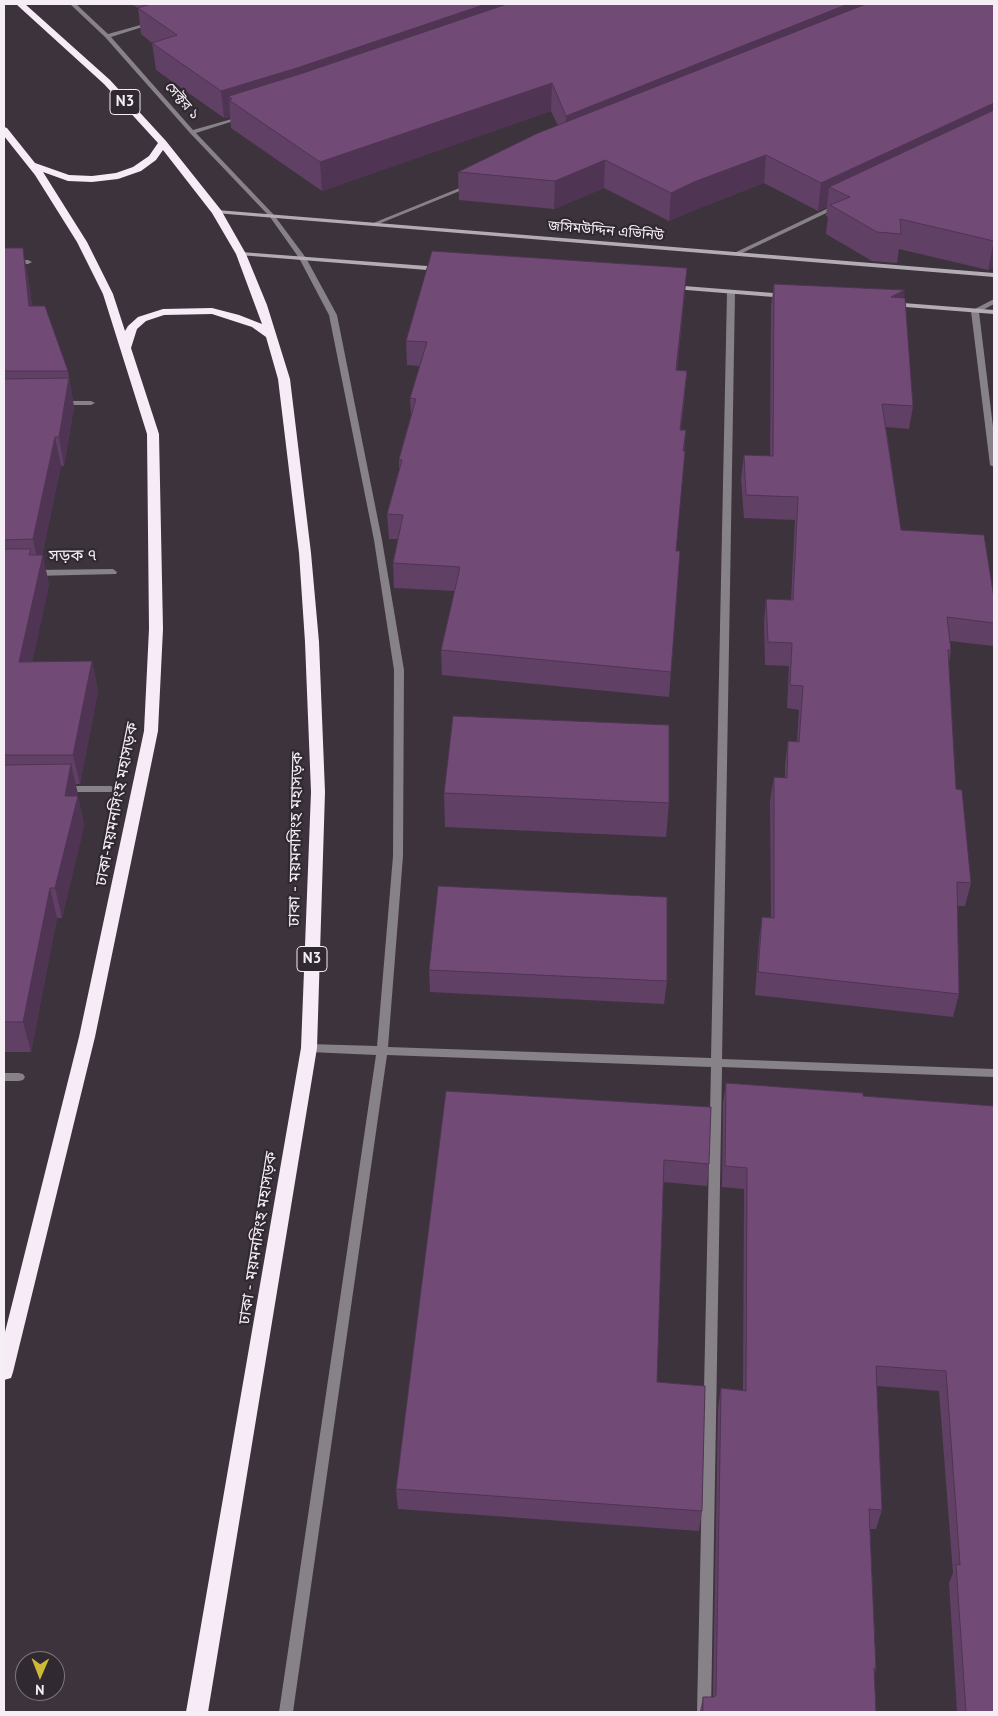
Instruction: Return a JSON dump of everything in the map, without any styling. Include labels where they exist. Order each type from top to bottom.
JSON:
[{"type":"highway","name":"N3","points":[[20,4],[107,82],[163,143],[217,212]]},
{"type":"highway","name":"ঢাকা-ময়মনসিংহ মহাসড়ক","points":[[4,130],[31,165],[82,242],[108,294],[153,434],[156,629],[151,732],[87,1037],[4,1372]]},
{"type":"highway","points":[[31,165],[68,178],[118,176],[137,169],[153,158],[163,143]]},
{"type":"highway","name":"ঢাকা - ময়মনসিংহ মহাসড়ক","points":[[197,1712],[309,1048],[318,792],[312,642],[298,481],[284,379],[262,305],[240,254],[217,212]]},
{"type":"highway","points":[[126,347],[132,328],[142,319],[163,312],[212,311],[256,325],[271,335]]},
{"type":"street","name":"সেক্টর ১","points":[[73,4],[108,36],[192,132],[272,216],[302,258],[333,315],[378,540],[399,670],[398,856],[382,1051],[286,1712]]},
{"type":"street","points":[[108,36],[161,20]]},
{"type":"street","points":[[192,132],[247,114]]},
{"type":"street","points":[[374,224],[475,183]]},
{"type":"street","points":[[736,254],[843,204]]},
{"type":"street","name":"জসিমউদ্দিন এভিনিউ","points":[[217,212],[994,274]]},
{"type":"street","points":[[240,254],[448,270]]},
{"type":"street","points":[[4,262],[28,262]]},
{"type":"street","points":[[662,287],[799,297]]},
{"type":"street","points":[[704,1712],[731,292]]},
{"type":"street","points":[[975,311],[994,301]]},
{"type":"street","points":[[887,304],[994,312]]},
{"type":"street","points":[[975,311],[994,465]]},
{"type":"street","points":[[52,403],[91,403]]},
{"type":"street","name":"সড়ক ৭","points":[[24,573],[113,572]]},
{"type":"street","points":[[52,789],[111,789]]},
{"type":"street","points":[[309,1048],[994,1073]]},
{"type":"street","points":[[4,1077],[19,1077]]},
{"type":"building","points":[[151,4],[486,4],[297,68],[221,91],[152,43],[177,35],[138,8]]},
{"type":"building","points":[[507,4],[848,4],[566,116],[552,83],[320,162],[229,100],[232,99],[229,96]]},
{"type":"building","points":[[866,4],[994,4],[994,103],[821,183],[766,155],[694,182],[671,193],[605,160],[555,181],[458,172],[538,133]]},
{"type":"building","points":[[994,110],[994,241],[900,219],[901,234],[877,232],[830,205],[850,197],[829,187]]},
{"type":"building","points":[[4,248],[23,248],[29,306],[45,306],[68,371],[4,371]]},
{"type":"building","points":[[432,251],[687,268],[676,370],[687,371],[680,430],[686,430],[676,551],[680,551],[671,672],[441,650],[460,567],[393,563],[403,515],[387,514],[402,460],[399,459],[416,399],[410,398],[427,342],[406,341]]},
{"type":"building","points":[[774,284],[905,290],[891,297],[905,298],[913,406],[882,404],[901,530],[984,535],[994,598],[994,623],[947,617],[951,650],[948,650],[956,789],[962,790],[971,883],[957,882],[959,994],[758,972],[762,917],[774,918],[774,777],[787,778],[788,741],[799,742],[803,686],[790,685],[792,643],[768,642],[766,599],[793,600],[798,497],[746,495],[744,455],[773,456]]},
{"type":"building","points":[[69,378],[59,437],[55,437],[33,539],[4,540],[4,379]]},
{"type":"building","points":[[4,549],[31,549],[29,555],[43,555],[19,662],[92,661],[73,755],[4,755]]},
{"type":"building","points":[[453,716],[669,725],[669,803],[444,793]]},
{"type":"building","points":[[71,764],[65,796],[78,796],[55,888],[50,888],[23,1022],[4,1022],[4,765]]},
{"type":"building","points":[[438,886],[667,897],[667,981],[429,970]]},
{"type":"building","points":[[726,1083],[863,1093],[863,1096],[994,1106],[994,1712],[966,1712],[956,1564],[960,1565],[946,1371],[876,1366],[882,1510],[869,1509],[876,1712],[703,1712],[703,1697],[714,1697],[716,1695],[721,1388],[746,1391],[747,1168],[725,1166]]},
{"type":"building","points":[[446,1091],[711,1107],[709,1164],[664,1160],[657,1382],[705,1386],[702,1511],[396,1489]]}]
